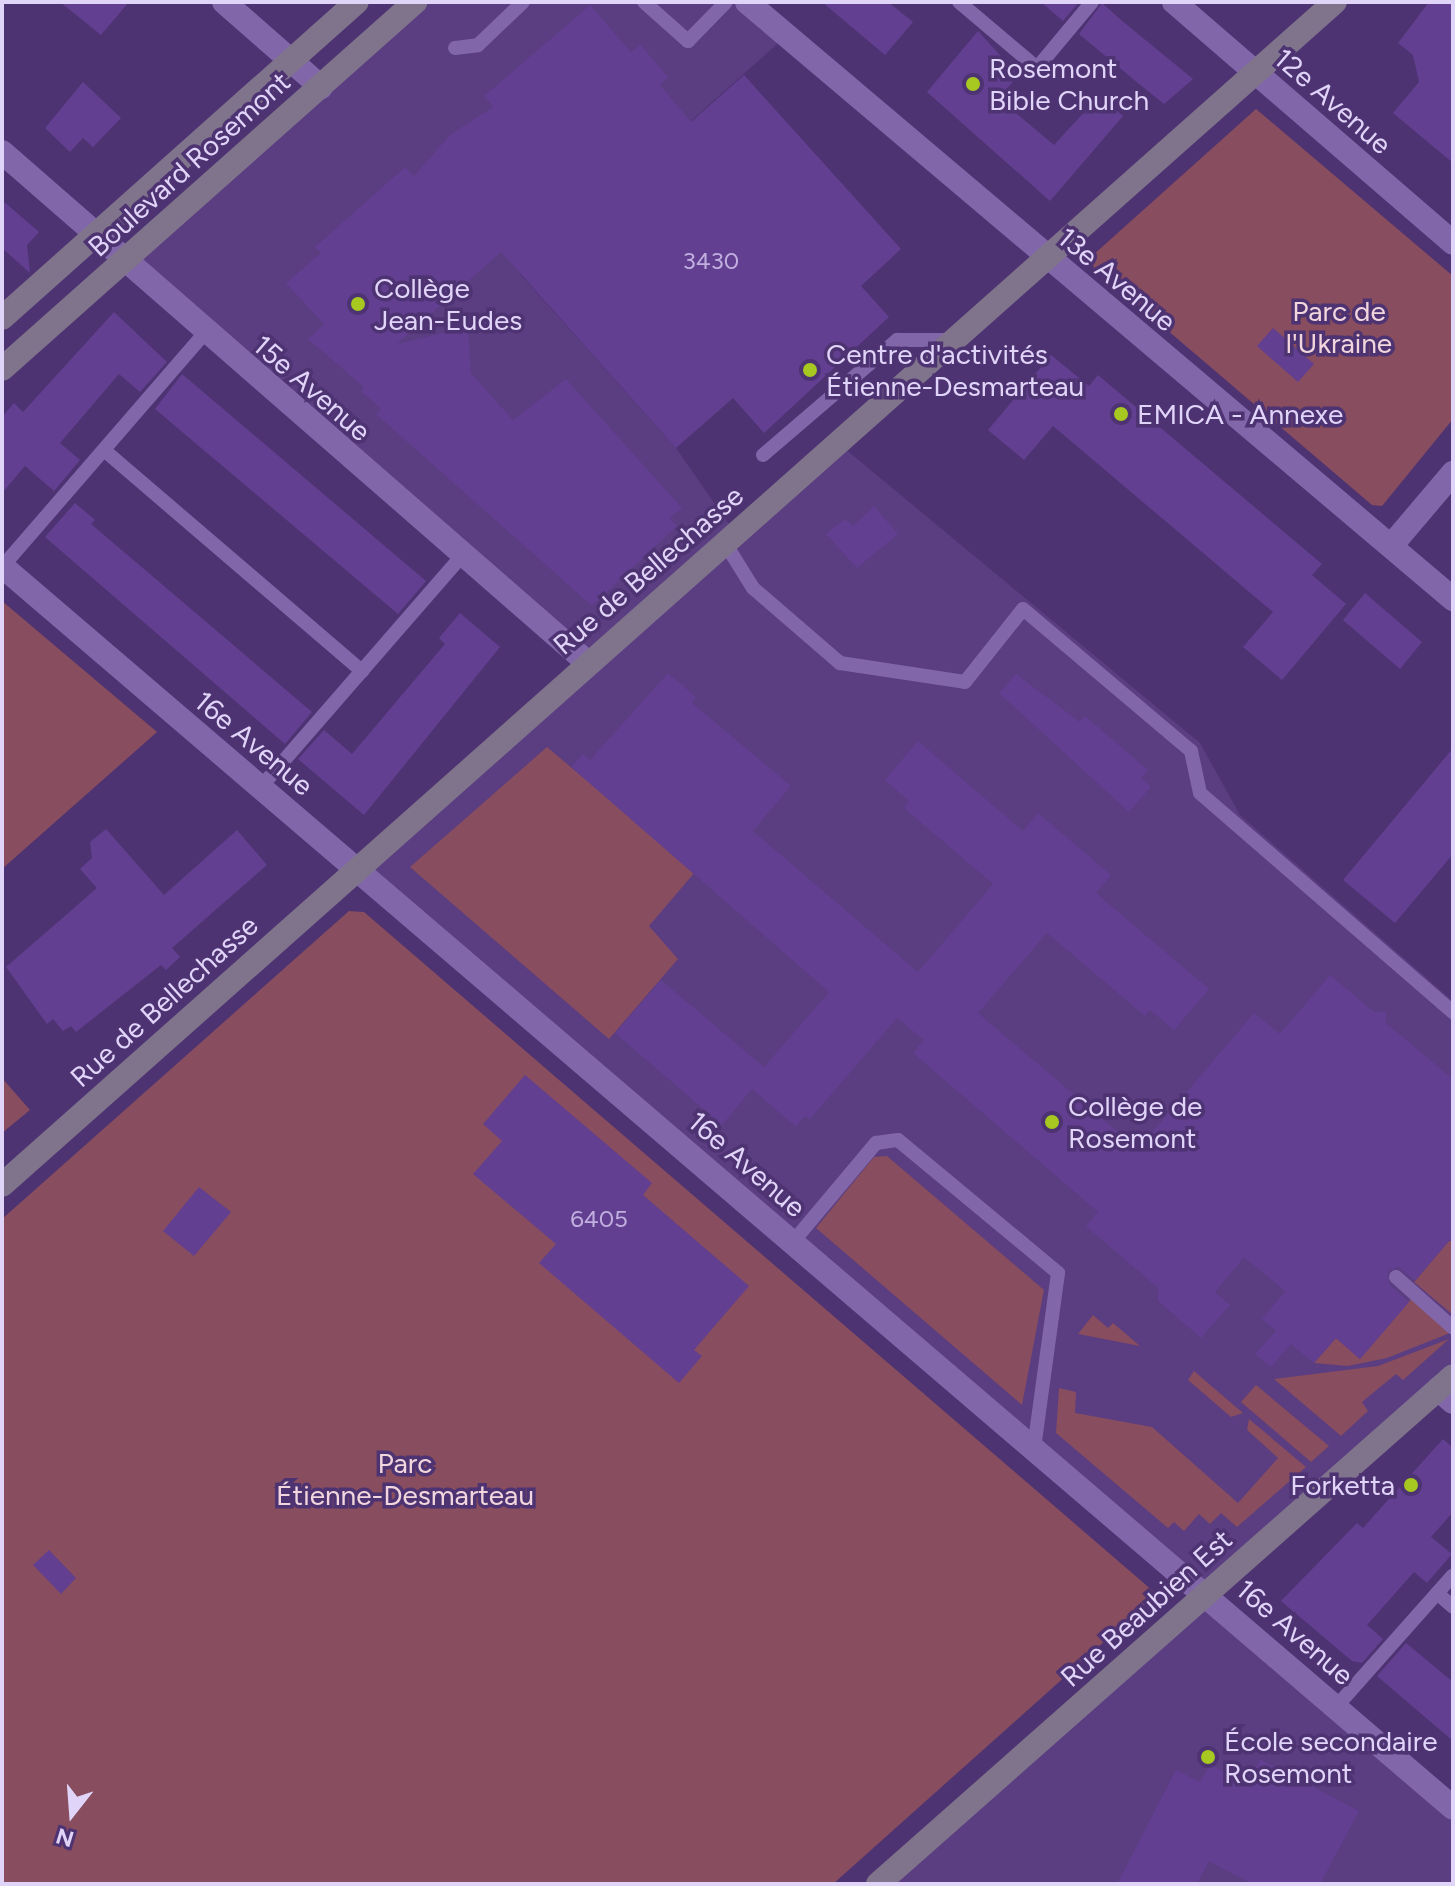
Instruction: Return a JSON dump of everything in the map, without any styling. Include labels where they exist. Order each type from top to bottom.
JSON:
[{"type":"street","points":[[224,2],[321,87]]},
{"type":"street","name":"Boulevard Rosemont","points":[[2,318],[357,2]]},
{"type":"street","name":"Boulevard Rosemont","points":[[2,369],[415,2]]},
{"type":"street","name":"13e Avenue","points":[[747,2],[1045,258],[1453,599]]},
{"type":"street","name":"12e Avenue","points":[[1174,2],[1453,243]]},
{"type":"street","name":"Rue de Bellechasse","points":[[2,1185],[1335,2]]},
{"type":"street","name":"15e Avenue","points":[[2,152],[204,334],[588,663]]},
{"type":"street","points":[[1391,546],[1453,473]]},
{"type":"street","name":"16e Avenue","points":[[2,566],[1453,1808]]},
{"type":"street","name":"Rue Beaubien Est","points":[[878,1884],[1206,1594],[1448,1389]]},
{"type":"lane","points":[[455,48],[478,45],[523,2]]},
{"type":"lane","points":[[644,2],[688,41],[726,2]]},
{"type":"lane","points":[[959,2],[1037,68],[1092,2]]},
{"type":"lane","points":[[2,566],[204,334]]},
{"type":"lane","points":[[763,455],[897,340],[955,340]]},
{"type":"lane","points":[[104,450],[362,671]]},
{"type":"lane","points":[[725,543],[753,588],[840,663],[965,682],[1023,609],[1191,751],[1200,793],[1453,1012]]},
{"type":"lane","points":[[260,788],[462,556]]},
{"type":"lane","points":[[792,1243],[876,1143],[898,1140],[1058,1273],[1034,1449]]},
{"type":"lane","points":[[1396,1277],[1453,1328]]},
{"type":"lane","points":[[1336,1707],[1453,1575]]},
{"type":"lane","points":[[1437,1593],[1453,1607]]},
{"type":"shaded area","name":"Collège de Rosemont","points":[[416,2],[747,2],[786,36],[520,274],[676,448],[735,533],[838,443],[1200,743],[1240,815],[1453,1001],[1453,1376],[1206,1594],[1453,1808],[1453,1884],[878,1884],[1205,1595],[357,869],[588,663],[122,262]]},
{"type":"green space","name":"Parc de l'Ukraine","points":[[1256,109],[1453,276],[1453,419],[1382,506],[1372,505],[1091,265],[1092,256]]},
{"type":"green space","points":[[2,601],[157,732],[2,869]]},
{"type":"green space","points":[[547,747],[695,872],[649,926],[678,959],[609,1039],[410,867]]},
{"type":"green space","name":"Parc Étienne-Desmarteau","points":[[349,911],[364,912],[1153,1591],[1153,1598],[833,1884],[2,1884],[2,1219]]},
{"type":"green space","points":[[2,1078],[30,1110],[2,1133]]},
{"type":"green space","points":[[887,1156],[1044,1290],[1022,1405],[816,1228],[874,1157]]},
{"type":"green space","points":[[1449,1241],[1453,1241],[1453,1315],[1414,1282]]},
{"type":"green space","points":[[1411,1299],[1450,1333],[1387,1358],[1348,1366],[1314,1363],[1336,1338],[1360,1359]]},
{"type":"green space","points":[[1093,1315],[1108,1328],[1113,1323],[1140,1346],[1078,1334]]},
{"type":"green space","points":[[1449,1339],[1403,1380],[1396,1374],[1362,1402],[1368,1411],[1341,1436],[1274,1379],[1378,1366]]},
{"type":"green space","points":[[1194,1371],[1243,1413],[1231,1417],[1188,1380]]},
{"type":"green space","points":[[1256,1385],[1329,1446],[1311,1462],[1241,1402]]},
{"type":"green space","points":[[1059,1388],[1076,1392],[1075,1413],[1152,1427],[1238,1503],[1278,1458],[1247,1430],[1249,1419],[1306,1467],[1237,1527],[1221,1513],[1210,1524],[1199,1514],[1184,1531],[1174,1522],[1168,1528],[1056,1433]]},
{"type":"building","points":[[60,2],[129,2],[101,35]]},
{"type":"building","points":[[822,2],[888,2],[913,22],[885,55]]},
{"type":"building","points":[[1041,2],[1079,2],[1063,21]]},
{"type":"building","points":[[1429,2],[1453,2],[1453,163],[1393,113],[1419,82],[1413,55],[1398,43]]},
{"type":"building","points":[[1102,3],[1193,79],[1164,104],[1079,34]]},
{"type":"building","points":[[590,5],[631,52],[640,44],[668,77],[660,85],[691,122],[744,75],[901,249],[861,286],[889,317],[764,433],[733,398],[676,448],[501,252],[397,344],[468,327],[471,373],[513,420],[566,379],[682,508],[670,518],[677,526],[592,606],[376,414],[381,409],[361,391],[364,387],[308,339],[324,324],[286,283],[321,253],[315,247],[405,167],[414,176],[450,135],[493,107],[484,96]]},
{"type":"building","points":[[978,31],[1018,75],[999,99],[1054,145],[1099,96],[1123,116],[1050,201],[927,92]]},
{"type":"building","points":[[83,82],[121,118],[93,147],[83,138],[70,152],[45,128]]},
{"type":"building","points":[[2,200],[39,232],[27,245],[30,273],[2,248]]},
{"type":"building","points":[[114,312],[167,362],[140,392],[119,374],[60,443],[80,460],[54,491],[25,466],[2,493],[2,417],[14,403],[23,412]]},
{"type":"building","points":[[1273,328],[1314,364],[1298,382],[1257,346]]},
{"type":"building","points":[[1051,355],[1089,386],[1098,375],[1322,564],[1312,575],[1346,604],[1282,680],[1243,647],[1273,612],[1053,426],[1024,460],[988,430]]},
{"type":"building","points":[[182,374],[426,581],[398,614],[155,409]]},
{"type":"building","points":[[75,503],[95,520],[91,524],[312,712],[285,744],[45,537]]},
{"type":"building","points":[[874,506],[898,534],[857,568],[826,534],[845,519],[853,526]]},
{"type":"building","points":[[1365,593],[1422,642],[1400,669],[1343,620]]},
{"type":"building","points":[[460,613],[500,647],[364,815],[298,759],[324,730],[352,754],[445,644],[439,638]]},
{"type":"building","points":[[668,673],[696,697],[692,703],[791,786],[753,831],[918,972],[993,884],[904,808],[909,801],[885,780],[918,741],[1023,831],[1038,813],[1111,875],[1096,893],[1209,989],[1174,1030],[1150,1010],[1145,1016],[1047,933],[978,1013],[1138,1149],[1254,1013],[1280,1034],[1330,975],[1374,1012],[1386,1012],[1386,1023],[1453,1079],[1453,1236],[1415,1281],[1399,1267],[1388,1271],[1389,1284],[1409,1302],[1360,1359],[1336,1338],[1314,1363],[1291,1344],[1271,1367],[1255,1354],[1276,1331],[1262,1319],[1285,1291],[1244,1257],[1215,1292],[1230,1305],[1201,1338],[1158,1301],[1158,1288],[1086,1226],[1098,1212],[913,1053],[924,1040],[897,1018],[810,1119],[805,1116],[796,1127],[752,1089],[722,1125],[615,1033],[661,980],[764,1067],[829,992],[571,767],[583,754],[590,760]]},
{"type":"building","points":[[1016,674],[1080,722],[1085,716],[1148,770],[1141,778],[1151,787],[1129,812],[999,693]]},
{"type":"building","points":[[1453,748],[1453,854],[1395,923],[1343,880]]},
{"type":"building","points":[[106,829],[164,895],[237,830],[267,865],[172,948],[180,957],[166,970],[161,965],[76,1032],[71,1026],[63,1031],[53,1019],[47,1024],[6,967],[97,888],[80,869],[92,858],[90,842]]},
{"type":"building","points":[[525,1075],[652,1183],[643,1195],[749,1286],[694,1350],[702,1356],[679,1383],[539,1263],[556,1244],[473,1174],[502,1141],[483,1124]]},
{"type":"building","points":[[199,1187],[231,1212],[194,1256],[163,1231]]},
{"type":"building","points":[[1443,1439],[1453,1448],[1453,1512],[1431,1537],[1452,1554],[1427,1583],[1414,1572],[1367,1625],[1383,1639],[1362,1663],[1352,1661],[1281,1601],[1357,1523],[1363,1528]]},
{"type":"building","points":[[49,1550],[76,1578],[61,1594],[33,1565]]},
{"type":"building","points":[[1406,1643],[1453,1682],[1453,1741],[1377,1676]]},
{"type":"building","points":[[1260,1759],[1359,1811],[1320,1884],[1252,1884],[1209,1861],[1197,1884],[1117,1884],[1176,1770],[1200,1782],[1210,1764],[1248,1784]]},
{"type":"place","name":"Rosemont Bible Church","points":[[973,84]]},
{"type":"place","name":"Collège Jean-Eudes","points":[[358,304]]},
{"type":"place","name":"Centre d'activités Étienne-Desmarteau","points":[[810,370]]},
{"type":"place","name":"EMICA - Annexe","points":[[1121,414]]},
{"type":"place","name":"Collège de Rosemont","points":[[1052,1122]]},
{"type":"place","name":"Forketta","points":[[1411,1485]]},
{"type":"place","name":"École secondaire Rosemont","points":[[1208,1757]]}]
